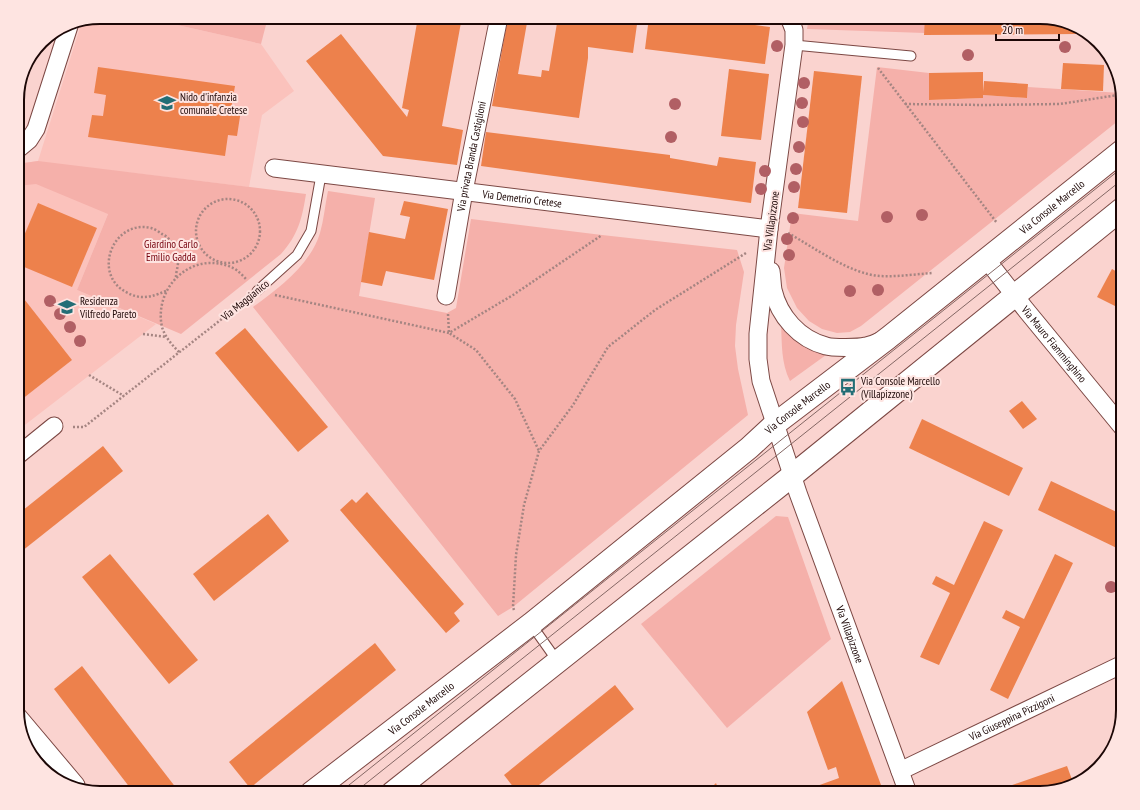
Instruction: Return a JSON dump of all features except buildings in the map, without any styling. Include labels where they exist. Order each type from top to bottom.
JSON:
[{"type":"main road","name":"Via Console Marcello","points":[[320,786],[528,626],[748,448],[775,424],[888,338],[1116,156]]},
{"type":"main road","points":[[401,786],[793,475],[1116,214]]},
{"type":"street","name":"Via privata Branda Castiglioni","points":[[446,296],[464,191],[498,24]]},
{"type":"street","name":"Via Villapizzone","points":[[792,24],[794,30],[794,45],[769,229],[758,334],[758,359],[761,381],[804,508],[905,786]]},
{"type":"street","points":[[24,144],[29,140],[36,129],[67,31]]},
{"type":"street","name":"Via Demetrio Cretese","points":[[274,168],[769,229]]},
{"type":"street","points":[[769,229],[773,290],[781,311],[793,328],[808,338],[826,346],[865,347],[888,338]]},
{"type":"street","name":"Via Mauro Fiamminghino","points":[[986,259],[1116,419]]},
{"type":"street","points":[[24,450],[54,426]]},
{"type":"street","name":"Via Giuseppina Pizzigoni","points":[[900,771],[1116,667]]},
{"type":"street","points":[[26,726],[72,780]]},
{"type":"lane","points":[[794,45],[911,56]]},
{"type":"lane","name":"Via Maggianico","points":[[257,290],[297,255],[311,231],[321,175]]},
{"type":"lane","points":[[528,626],[558,662]]},
{"type":"path","points":[[865,52],[997,224]]},
{"type":"path","points":[[905,104],[1060,104],[1116,95]]},
{"type":"path","points":[[179,352],[166,337],[162,326],[161,306],[166,291],[175,278],[189,268],[204,263],[219,263],[234,264],[248,258],[258,247],[262,233],[259,218],[250,206],[237,199],[223,199],[209,205],[200,216],[196,230],[198,244],[207,256],[219,263],[235,268],[257,290]]},
{"type":"path","points":[[166,291],[151,297],[135,297],[121,290],[112,278],[108,263],[111,247],[121,235],[135,228],[151,228],[165,235],[175,247],[178,262],[175,278]]},
{"type":"path","points":[[787,232],[838,262],[857,271],[879,276],[906,276],[933,273]]},
{"type":"path","points":[[528,626],[513,607],[516,555],[524,505],[539,451],[573,405],[608,347],[655,310],[746,253]]},
{"type":"path","name":"Via Maggianico","points":[[54,426],[84,427],[257,290]]},
{"type":"path","points":[[449,333],[476,350],[515,399],[539,451]]},
{"type":"path","points":[[143,334],[166,337]]},
{"type":"path","points":[[89,375],[124,396]]},
{"type":"shaded area","name":"Nido d'infanzia comunale Cretese","points":[[173,24],[261,44],[294,91],[262,115],[249,187],[125,172],[77,290],[156,324],[24,426],[24,163],[38,161],[80,27],[85,25]]},
{"type":"green space","points":[[173,24],[266,24],[261,44]]},
{"type":"green space","points":[[808,24],[925,24],[925,33],[807,29]]},
{"type":"green space","points":[[877,67],[929,73],[930,100],[983,98],[983,95],[1027,98],[1028,87],[1115,93],[1116,123],[861,326],[850,332],[837,333],[822,329],[809,321],[797,308],[787,288],[784,268],[792,213],[858,221]]},
{"type":"green space","name":"Giardino Carlo Emilio Gadda","points":[[38,161],[306,194],[303,211],[298,226],[292,240],[281,254],[181,334],[77,290],[108,214],[36,184],[24,185],[24,163]]},
{"type":"green space","points":[[328,191],[375,198],[359,296],[447,313],[456,308],[471,219],[737,250],[744,272],[736,325],[735,346],[738,369],[748,415],[513,607],[498,616],[253,307],[283,284],[309,255],[316,244],[320,233]]},
{"type":"green space","points":[[781,324],[826,352],[826,355],[790,381],[783,360]]},
{"type":"green space","points":[[776,516],[788,517],[831,639],[727,728],[641,624]]},
{"type":"tram line","points":[[348,786],[1116,173]]},
{"type":"tram line","points":[[363,786],[1116,185]]},
{"type":"place","name":"Nido d'infanzia comunale Cretese","points":[[167,103]]},
{"type":"place","name":"Residenza Vilfredo Pareto","points":[[67,307]]},
{"type":"place","name":"Via Console Marcello (Villapizzone)","points":[[848,387]]}]
